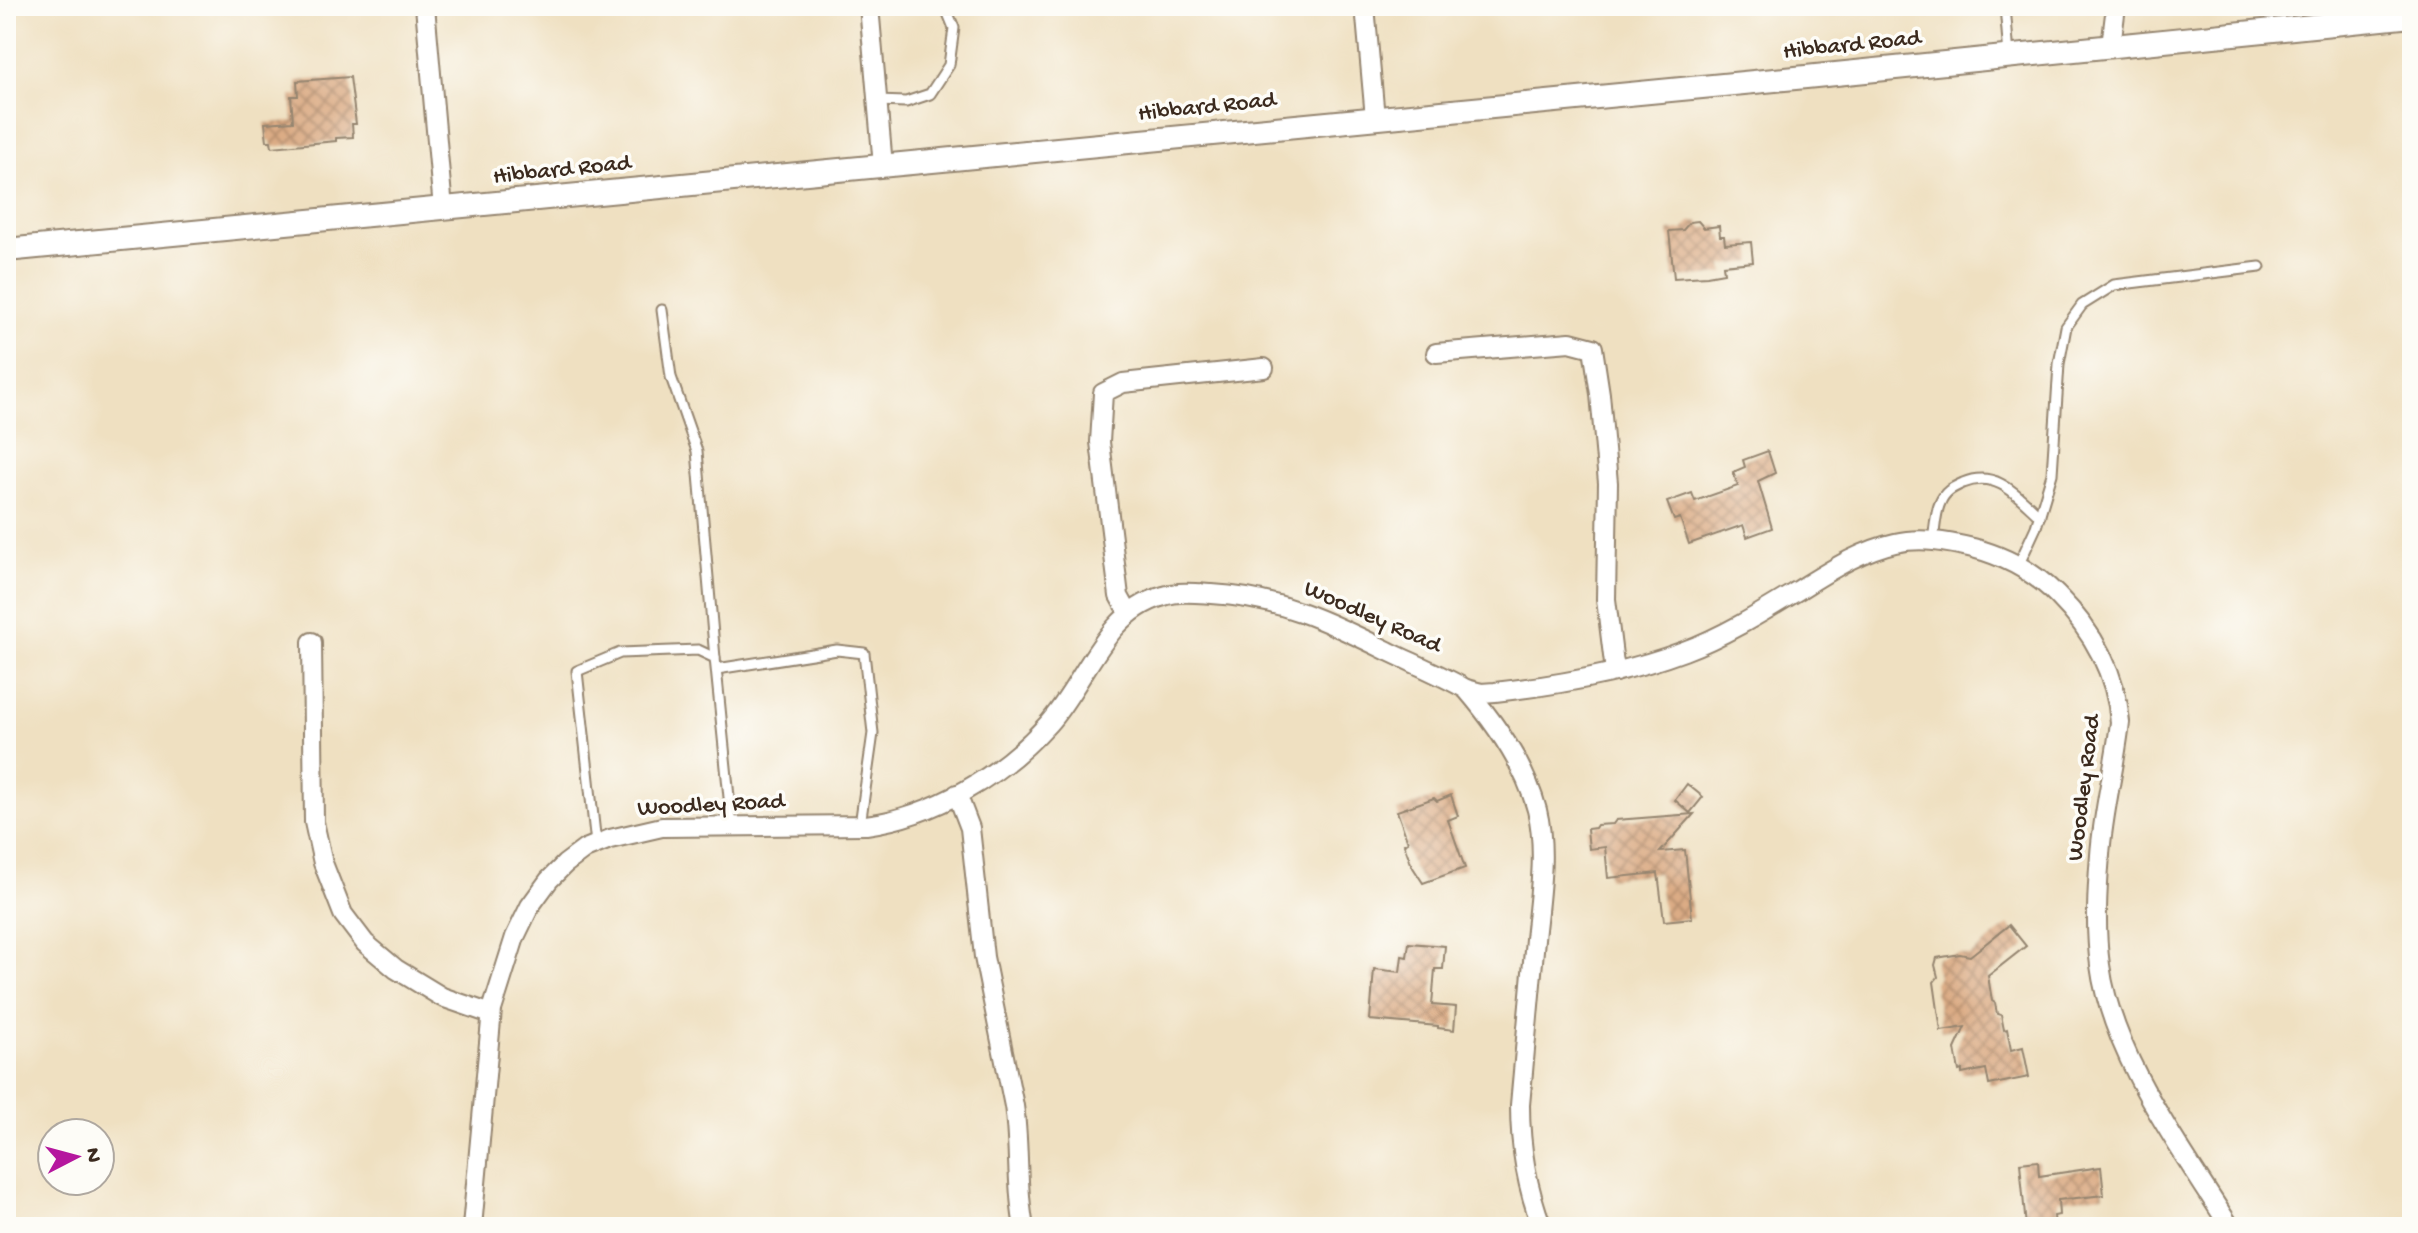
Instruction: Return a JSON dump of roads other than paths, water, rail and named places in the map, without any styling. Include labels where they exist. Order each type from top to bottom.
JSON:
[{"type":"street","points":[[425,6],[443,209]]},
{"type":"street","points":[[869,6],[883,166]]},
{"type":"street","points":[[1365,6],[1375,118]]},
{"type":"street","points":[[2111,46],[2116,6]]},
{"type":"street","name":"Hibbard Road","points":[[6,250],[2412,16]]},
{"type":"street","points":[[1436,353],[1570,342],[1593,348],[1608,483],[1606,599],[1615,672]]},
{"type":"street","points":[[1129,614],[1119,596],[1100,442],[1103,393],[1123,383],[1264,368]]},
{"type":"street","name":"Woodley Road","points":[[472,1227],[491,1014],[503,968],[530,906],[549,880],[585,849],[635,832],[662,827],[860,825],[893,822],[920,813],[982,780],[1020,752],[1049,723],[1104,642],[1129,614],[1165,595],[1189,593],[1279,603],[1328,622],[1466,689],[1481,693],[1525,689],[1638,667],[1687,650],[1730,630],[1873,549],[1897,543],[1933,541],[1990,552],[2046,585],[2072,610],[2105,661],[2118,701],[2120,722],[2100,854],[2097,920],[2100,968],[2121,1039],[2142,1084],[2230,1227]]},
{"type":"street","points":[[312,642],[314,822],[323,863],[343,914],[365,943],[396,969],[442,997],[491,1014]]},
{"type":"street","name":"Woodley Road","points":[[1466,689],[1490,717],[1511,752],[1537,812],[1541,862],[1520,1131],[1542,1227]]},
{"type":"street","points":[[957,794],[970,828],[984,957],[1018,1131],[1020,1209],[1024,1227]]},
{"type":"lane","points":[[877,101],[906,102],[930,94],[949,65],[954,28],[945,6]]},
{"type":"lane","points":[[2005,6],[2009,56]]},
{"type":"lane","points":[[2018,566],[2040,516],[2052,474],[2059,364],[2066,327],[2082,305],[2114,285],[2260,267]]},
{"type":"lane","points":[[662,310],[671,377],[697,451],[732,827]]},
{"type":"lane","points":[[1933,541],[1938,505],[1947,491],[1976,478],[1989,479],[2013,490],[2040,516]]},
{"type":"lane","points":[[596,844],[577,671],[620,653],[698,650],[715,658]]},
{"type":"lane","points":[[717,669],[837,650],[864,653],[873,733],[860,825]]}]
